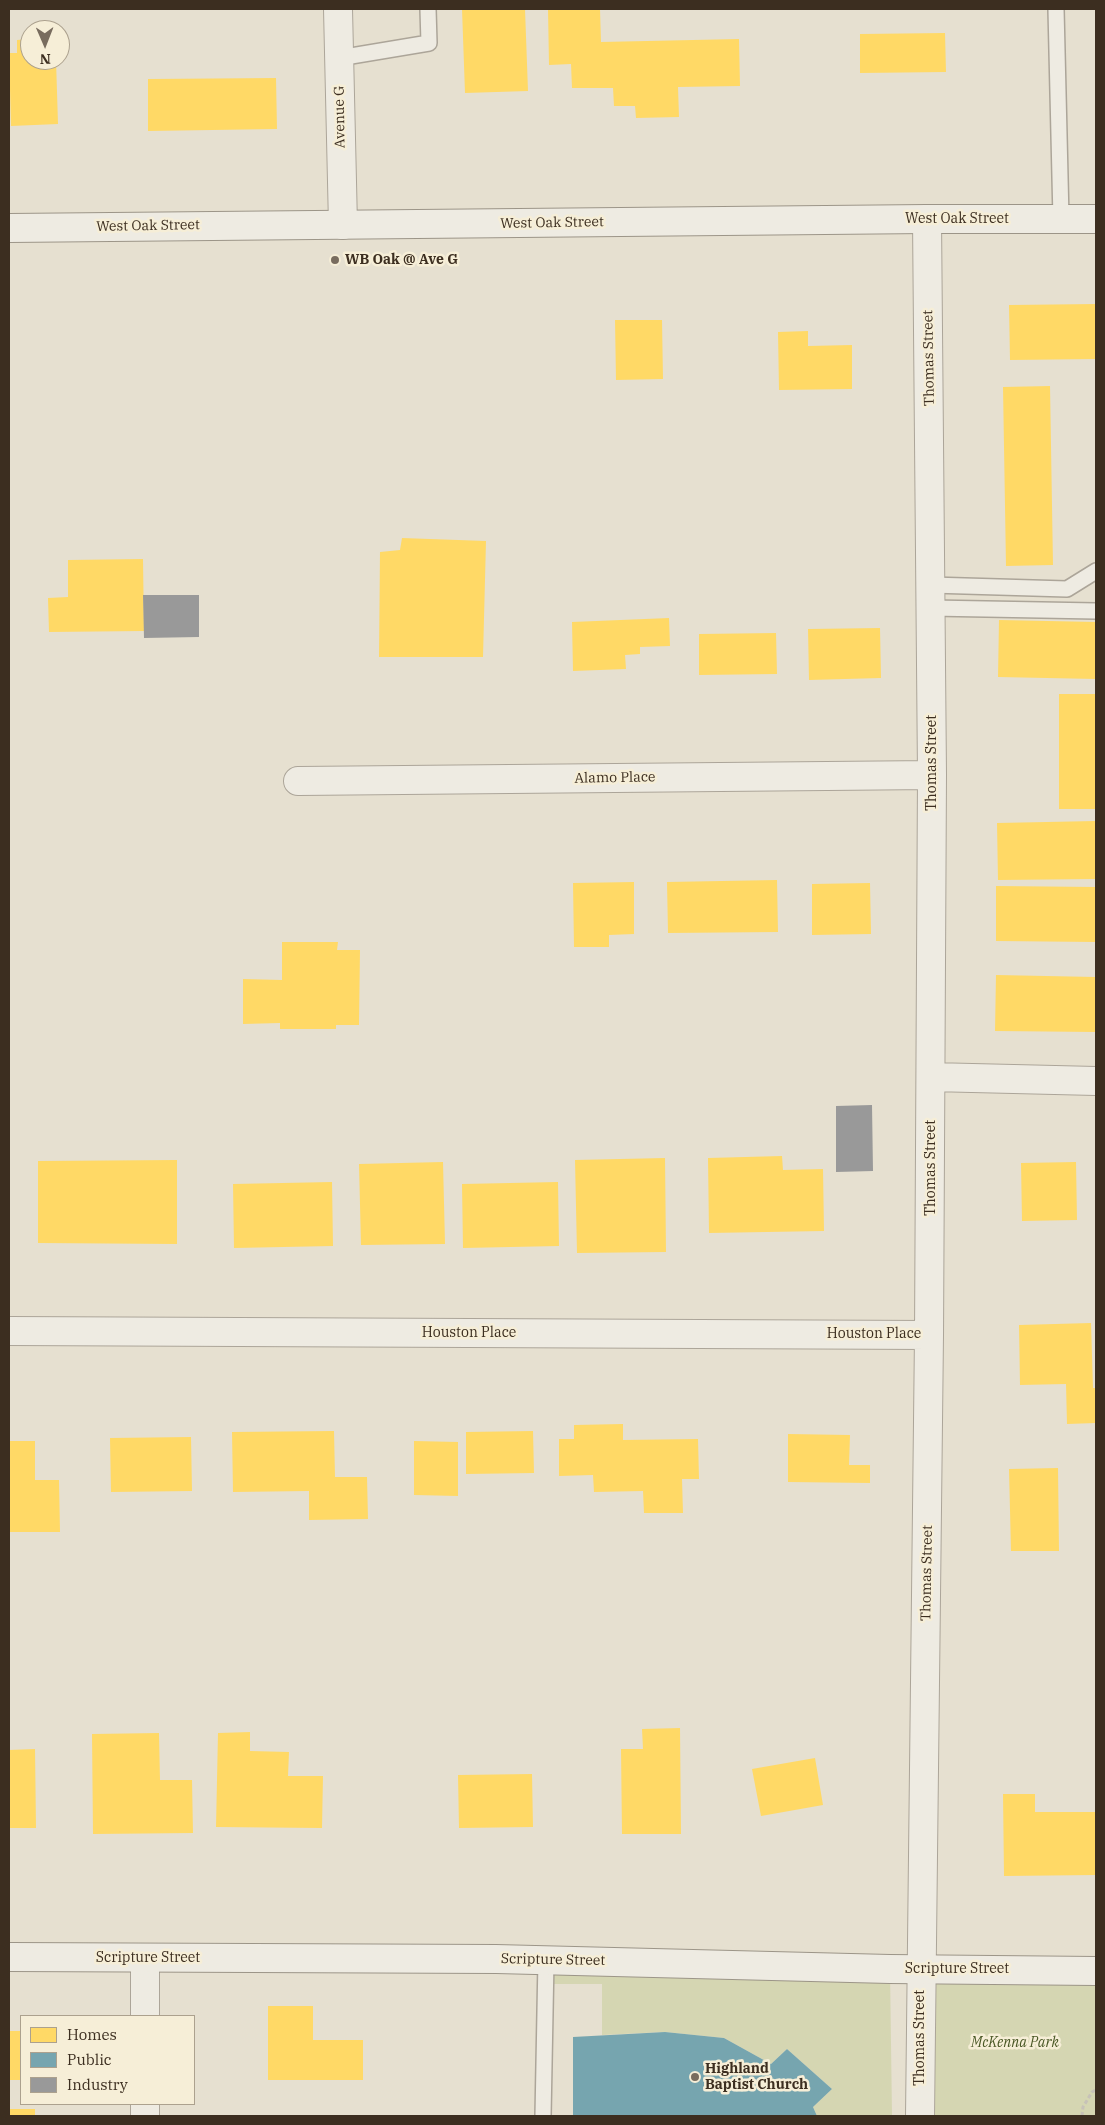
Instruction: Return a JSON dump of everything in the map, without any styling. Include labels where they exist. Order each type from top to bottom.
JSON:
[{"type":"street","name":"Avenue G","points":[[338,9],[343,225]]},
{"type":"street","name":"West Oak Street","points":[[9,228],[927,219],[1096,220]]},
{"type":"street","name":"Thomas Street","points":[[920,2116],[931,1077],[932,775],[927,219]]},
{"type":"street","name":"Alamo Place","points":[[298,781],[932,775]]},
{"type":"street","points":[[931,1077],[1096,1081]]},
{"type":"street","name":"Houston Place","points":[[9,1332],[929,1335]]},
{"type":"street","name":"Scripture Street","points":[[9,1958],[546,1960],[1096,1971]]},
{"type":"street","points":[[145,2015],[146,1958]]},
{"type":"lane","points":[[339,58],[429,43],[428,9]]},
{"type":"lane","points":[[1056,9],[1061,219]]},
{"type":"lane","points":[[931,597],[1067,589],[1096,571]]},
{"type":"lane","points":[[931,597],[1096,610]]},
{"type":"lane","points":[[543,2116],[546,1960]]},
{"type":"path","points":[[1094,2091],[1096,2096]]},
{"type":"path","points":[[1082,2116],[1083,2107],[1094,2091]]},
{"type":"green space","points":[[546,1960],[890,1969],[892,2116],[817,2116],[813,2107],[832,2089],[787,2049],[771,2064],[724,2038],[665,2032],[602,2035],[602,1984],[544,1984]]},
{"type":"green space","name":"McKenna Park","points":[[921,1969],[1096,1971],[1096,2116],[922,2116]]},
{"type":"building: Homes","points":[[462,9],[525,9],[528,91],[465,93]]},
{"type":"building: Homes","points":[[548,9],[600,9],[601,42],[739,39],[740,86],[678,87],[679,117],[636,118],[635,106],[614,106],[613,88],[572,88],[571,64],[549,65]]},
{"type":"building: Homes","points":[[945,33],[946,72],[860,73],[860,34]]},
{"type":"building: Homes","points":[[17,40],[20,40],[20,70],[56,70],[58,124],[11,126],[9,53],[17,53]]},
{"type":"building: Homes","points":[[276,78],[277,129],[148,131],[148,79]]},
{"type":"building: Homes","points":[[1096,304],[1096,359],[1010,360],[1009,305]]},
{"type":"building: Homes","points":[[615,320],[662,320],[663,379],[616,380]]},
{"type":"building: Homes","points":[[808,331],[808,346],[852,345],[852,389],[779,390],[778,332]]},
{"type":"building: Homes","points":[[1050,386],[1053,565],[1006,566],[1003,387]]},
{"type":"building: Homes","points":[[402,538],[486,541],[483,657],[379,657],[380,552],[400,550]]},
{"type":"building: Homes","points":[[143,559],[144,631],[49,632],[48,598],[68,597],[68,560]]},
{"type":"building: Homes","points":[[669,618],[670,646],[640,647],[640,654],[625,655],[626,669],[573,671],[572,622]]},
{"type":"building: Homes","points":[[999,620],[1096,622],[1096,679],[998,677]]},
{"type":"building: Homes","points":[[880,628],[881,678],[809,680],[808,629]]},
{"type":"building: Homes","points":[[776,633],[777,674],[699,675],[699,634]]},
{"type":"building: Homes","points":[[1059,694],[1096,694],[1096,809],[1059,809]]},
{"type":"building: Homes","points":[[1096,821],[1096,879],[998,880],[997,823]]},
{"type":"building: Homes","points":[[777,880],[778,932],[668,933],[667,882]]},
{"type":"building: Homes","points":[[634,882],[634,934],[609,935],[609,947],[574,947],[573,883]]},
{"type":"building: Homes","points":[[870,883],[871,934],[812,935],[812,884]]},
{"type":"building: Homes","points":[[996,886],[1096,887],[1096,942],[996,941]]},
{"type":"building: Homes","points":[[282,942],[338,942],[337,950],[360,950],[359,1025],[336,1025],[336,1029],[280,1029],[280,1023],[243,1024],[243,979],[282,980]]},
{"type":"building: Homes","points":[[996,975],[1096,977],[1096,1032],[995,1031]]},
{"type":"building: Homes","points":[[782,1156],[783,1170],[823,1169],[824,1231],[709,1233],[708,1158]]},
{"type":"building: Homes","points":[[665,1158],[666,1252],[577,1253],[575,1160]]},
{"type":"building: Homes","points":[[177,1160],[177,1244],[38,1243],[38,1161]]},
{"type":"building: Homes","points":[[443,1162],[445,1244],[361,1245],[359,1164]]},
{"type":"building: Homes","points":[[1076,1162],[1077,1220],[1022,1221],[1021,1163]]},
{"type":"building: Homes","points":[[332,1182],[333,1246],[234,1248],[233,1184]]},
{"type":"building: Homes","points":[[558,1182],[559,1246],[463,1248],[462,1184]]},
{"type":"building: Homes","points":[[1091,1323],[1093,1388],[1096,1388],[1096,1423],[1067,1424],[1066,1384],[1020,1385],[1019,1325]]},
{"type":"building: Homes","points":[[623,1424],[623,1440],[698,1439],[699,1479],[682,1479],[683,1513],[644,1513],[643,1491],[594,1492],[593,1475],[559,1476],[559,1439],[574,1439],[574,1425]]},
{"type":"building: Homes","points":[[334,1431],[335,1477],[367,1477],[368,1519],[309,1520],[309,1491],[233,1492],[232,1432]]},
{"type":"building: Homes","points":[[533,1431],[534,1473],[466,1474],[466,1432]]},
{"type":"building: Homes","points":[[788,1434],[850,1435],[849,1465],[870,1465],[870,1483],[788,1482]]},
{"type":"building: Homes","points":[[191,1437],[192,1491],[111,1492],[110,1438]]},
{"type":"building: Homes","points":[[9,1441],[35,1441],[35,1480],[59,1480],[60,1532],[9,1532]]},
{"type":"building: Homes","points":[[414,1441],[458,1442],[458,1496],[414,1495]]},
{"type":"building: Homes","points":[[1058,1468],[1059,1551],[1011,1551],[1009,1469]]},
{"type":"building: Homes","points":[[680,1728],[681,1834],[622,1834],[621,1749],[643,1749],[642,1729]]},
{"type":"building: Homes","points":[[250,1732],[250,1751],[289,1752],[288,1776],[323,1776],[322,1828],[216,1827],[218,1733]]},
{"type":"building: Homes","points":[[159,1733],[160,1780],[192,1780],[193,1833],[93,1834],[92,1734]]},
{"type":"building: Homes","points":[[35,1749],[36,1828],[9,1828],[9,1750]]},
{"type":"building: Homes","points":[[815,1758],[823,1805],[761,1816],[752,1769]]},
{"type":"building: Homes","points":[[532,1774],[533,1827],[459,1828],[458,1775]]},
{"type":"building: Homes","points":[[1003,1794],[1035,1794],[1035,1812],[1096,1812],[1096,1875],[1004,1876]]},
{"type":"building: Homes","points":[[268,2006],[313,2006],[313,2040],[363,2040],[363,2080],[268,2080]]},
{"type":"building: Homes","points":[[9,2031],[20,2031],[20,2080],[9,2080]]},
{"type":"building: Homes","points":[[9,2109],[35,2109],[35,2116],[9,2116]]},
{"type":"building: Public","name":"Highland Baptist Church","points":[[665,2032],[724,2038],[771,2064],[787,2049],[832,2089],[813,2107],[817,2116],[573,2116],[573,2037]]},
{"type":"building: Industry","points":[[143,595],[199,595],[199,637],[144,638]]},
{"type":"building: Industry","points":[[872,1105],[873,1171],[836,1172],[836,1106]]},
{"type":"place","name":"WB Oak @ Ave G","points":[[335,260]]},
{"type":"place","name":"Highland Baptist Church","points":[[695,2077]]}]
